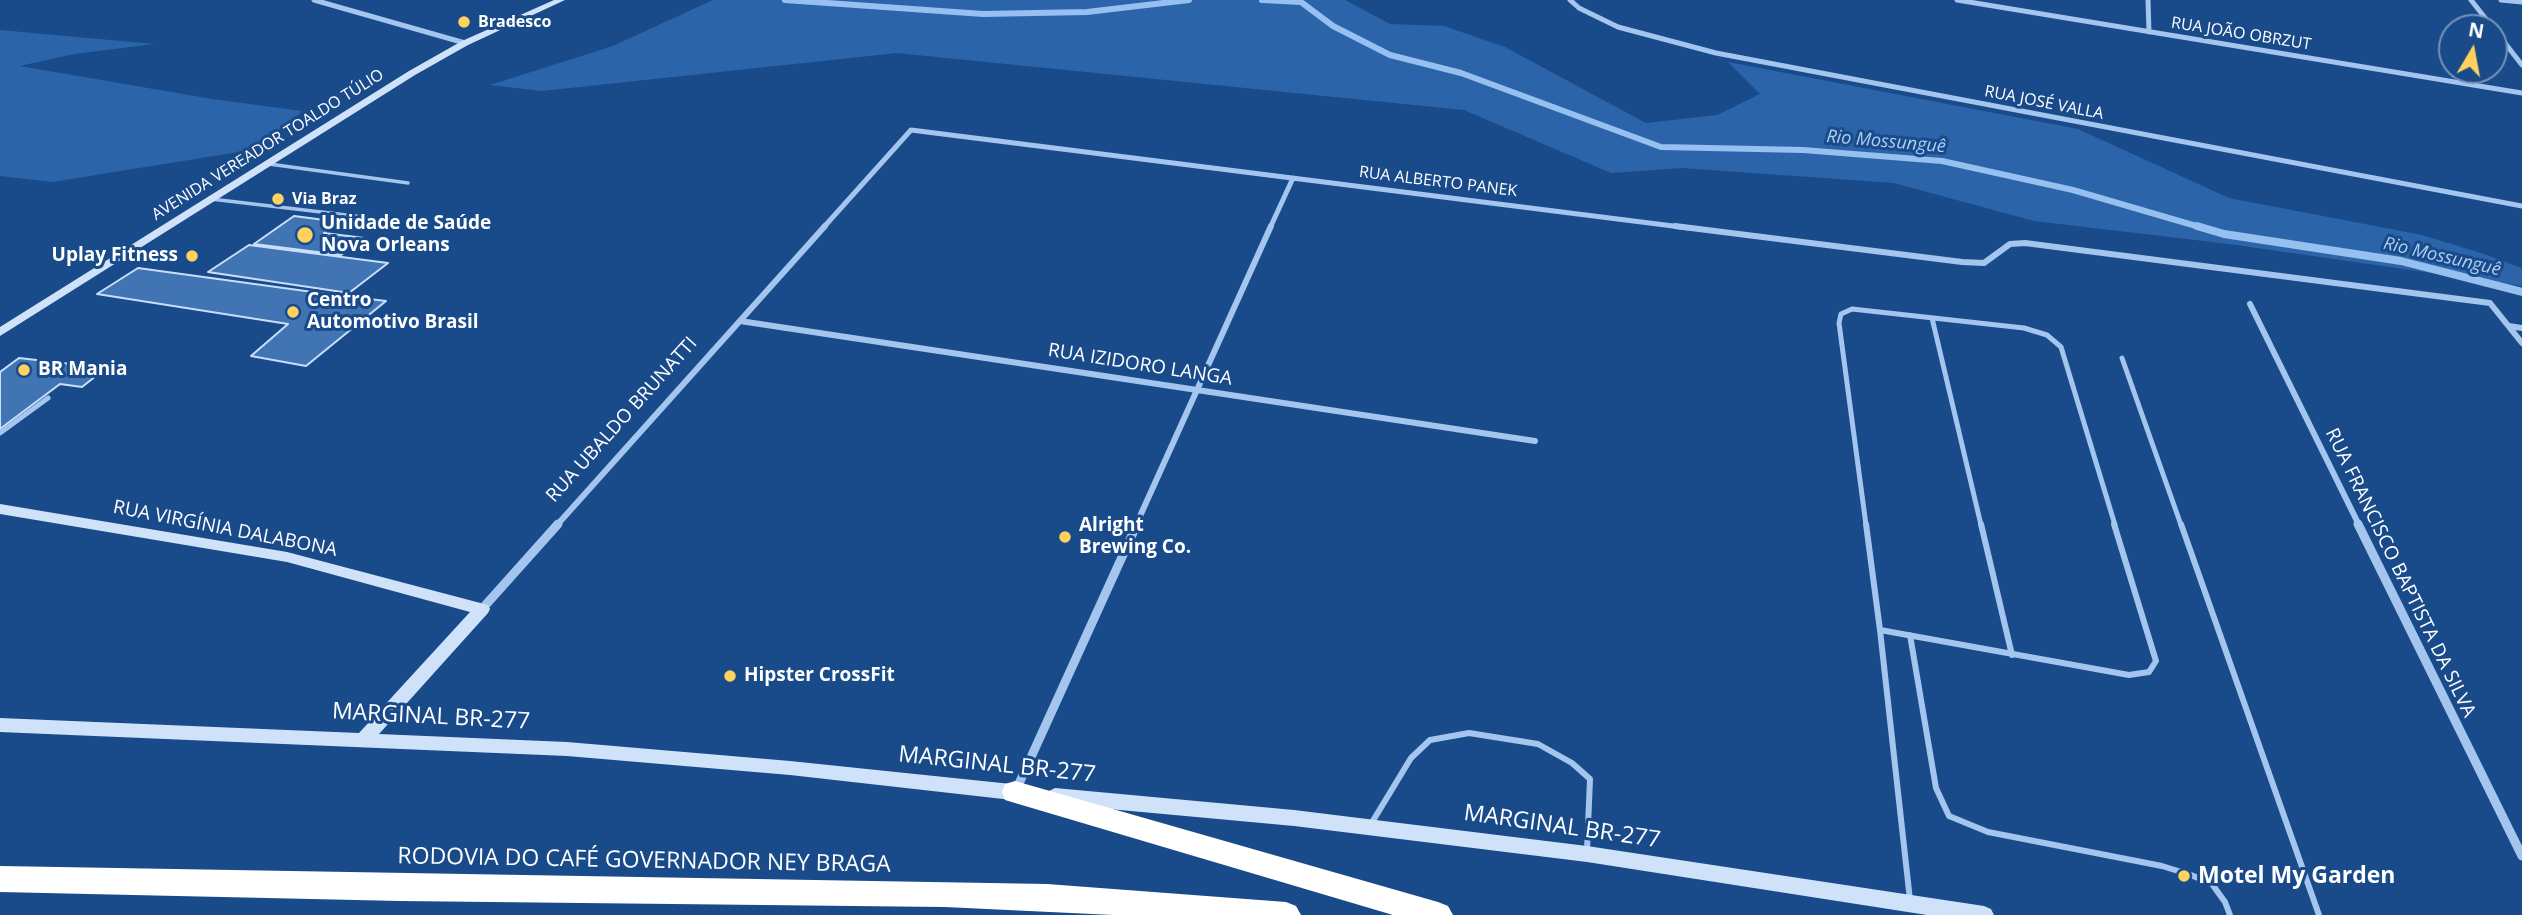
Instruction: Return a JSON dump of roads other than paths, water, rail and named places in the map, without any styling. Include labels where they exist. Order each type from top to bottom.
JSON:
[{"type":"highway","points":[[1015,792],[1438,915]]},
{"type":"highway","name":"RODOVIA DO CAFÉ GOVERNADOR NEY BRAGA","points":[[0,879],[373,888],[983,895],[1286,915]]},
{"type":"main road","name":"AVENIDA VEREADOR TOALDO TÚLIO","points":[[0,332],[412,73],[466,44],[561,0]]},
{"type":"main road","name":"RUA VIRGÍNIA DALABONA","points":[[0,509],[288,557],[481,609]]},
{"type":"main road","name":"RUA UBALDO BRUNATTI","points":[[365,738],[481,609]]},
{"type":"main road","name":"MARGINAL BR-277","points":[[0,725],[365,738],[684,758],[1369,827],[1587,854],[1984,915]]},
{"type":"street","points":[[314,0],[466,44]]},
{"type":"street","name":"RUA JOSÉ VALLA","points":[[1570,0],[1579,8],[1618,27],[1682,46],[2522,206]]},
{"type":"street","name":"RUA JOÃO OBRZUT","points":[[1957,0],[2522,93]]},
{"type":"street","points":[[2148,0],[2149,32]]},
{"type":"street","points":[[2471,0],[2482,14]]},
{"type":"street","points":[[2501,0],[2522,2]]},
{"type":"street","points":[[2508,48],[2522,65]]},
{"type":"street","name":"RUA ALBERTO PANEK","points":[[911,130],[1581,214],[1624,222],[1962,262],[1984,263],[2010,244],[2025,243],[2490,303],[2509,327]]},
{"type":"street","name":"RUA UBALDO BRUNATTI","points":[[481,609],[911,130]]},
{"type":"street","points":[[1015,792],[1293,178]]},
{"type":"street","name":"RUA FRANCISCO BAPTISTA DA SILVA","points":[[2250,304],[2522,856]]},
{"type":"street","name":"RUA IZIDORO LANGA","points":[[740,321],[1535,441]]},
{"type":"street","points":[[2509,327],[2522,328]]},
{"type":"street","points":[[2509,327],[2522,343]]},
{"type":"lane","points":[[268,163],[408,183]]},
{"type":"lane","points":[[211,199],[372,218]]},
{"type":"lane","points":[[1880,630],[2130,675],[2149,672],[2156,661],[2061,347],[2047,335],[2024,328],[1852,309],[1841,313],[1839,323],[1880,630],[1911,903]]},
{"type":"lane","points":[[1932,318],[2012,654]]},
{"type":"lane","points":[[2122,358],[2319,915]]},
{"type":"lane","points":[[0,433],[48,398]]},
{"type":"lane","points":[[1910,635],[1936,788],[1949,816],[1988,832],[2162,866],[2191,875],[2211,884],[2225,902],[2230,915]]},
{"type":"lane","points":[[1369,827],[1410,758],[1430,740],[1469,733],[1538,744],[1572,763],[1590,779],[1587,854]]},
{"type":"waterway","name":"Rio Mossunguê","points":[[785,0],[983,14],[1087,12],[1189,0]]},
{"type":"waterway","name":"Rio Mossunguê","points":[[1262,0],[1301,2],[1333,26],[1390,55],[1461,73],[1661,147],[1803,150],[1942,161],[2073,190],[2203,228]]},
{"type":"waterway","name":"Rio Mossunguê","points":[[2197,226],[2224,234],[2401,261],[2522,292]]},
{"type":"place","name":"Bradesco","points":[[464,22]]},
{"type":"place","name":"Via Braz","points":[[278,199]]},
{"type":"place","name":"Unidade de Saúde Nova Orleans","points":[[305,235]]},
{"type":"place","name":"Uplay Fitness","points":[[192,256]]},
{"type":"place","name":"Centro Automotivo Brasil","points":[[293,312]]},
{"type":"place","name":"BR Mania","points":[[24,370]]},
{"type":"place","name":"Alright Brewing Co.","points":[[1065,537]]},
{"type":"place","name":"Hipster CrossFit","points":[[730,676]]},
{"type":"place","name":"Motel My Garden","points":[[2184,876]]}]
